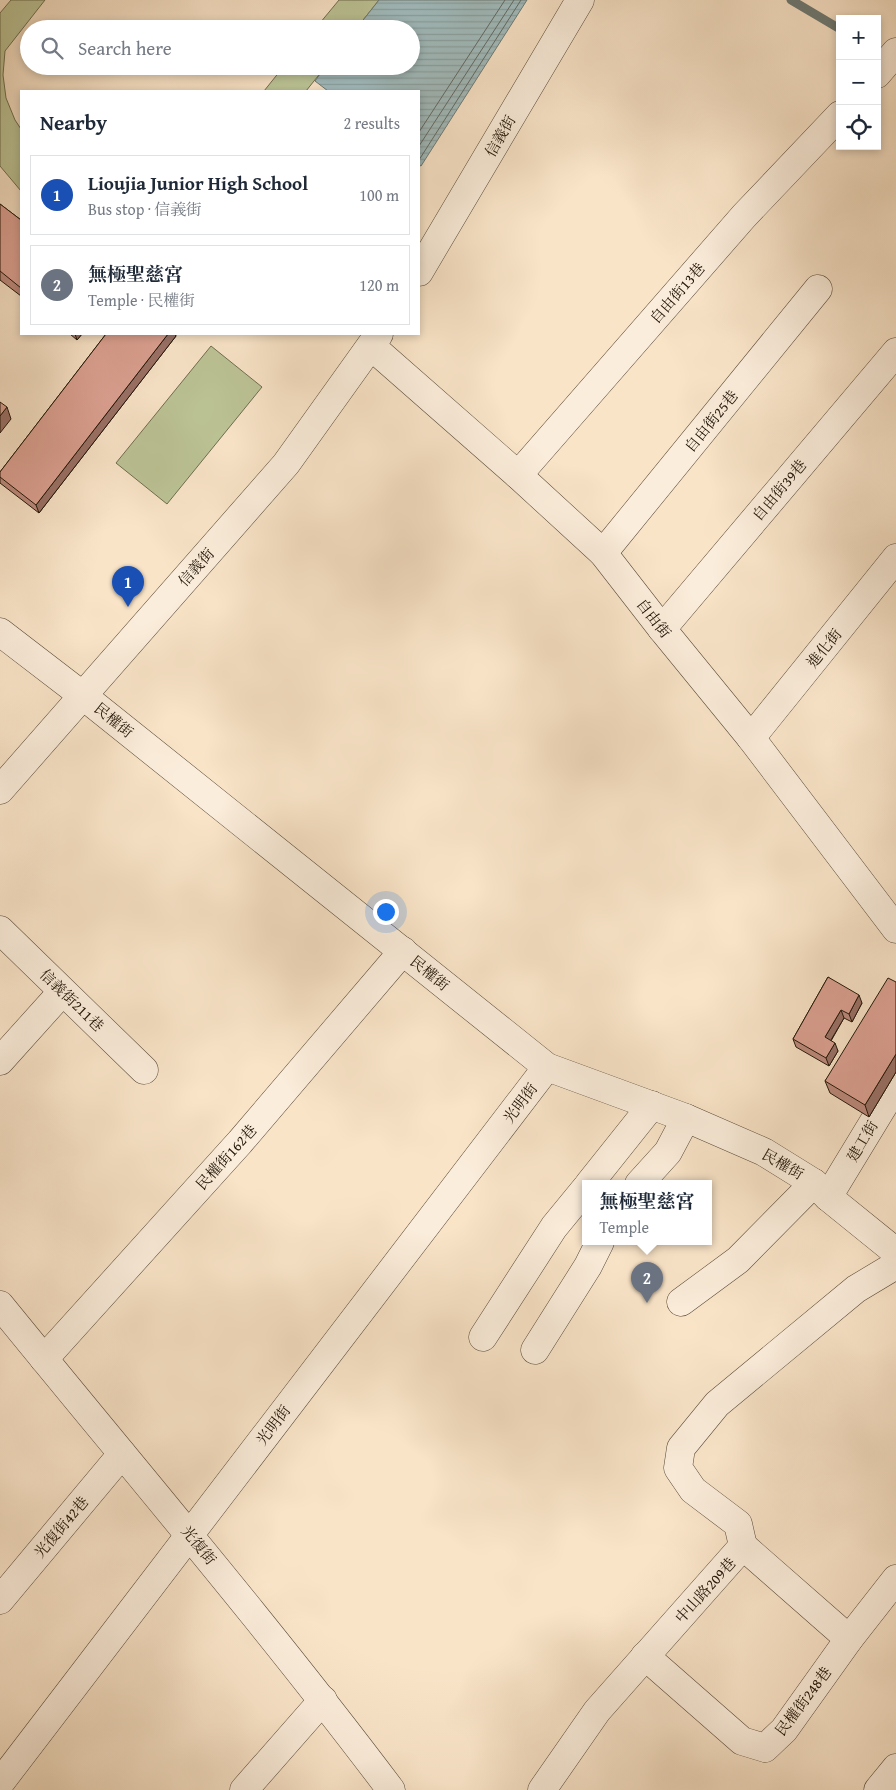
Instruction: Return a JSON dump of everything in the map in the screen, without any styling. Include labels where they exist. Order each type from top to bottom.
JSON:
[{"type":"street","name":"信義街","points":[[420,270],[580,0]]},
{"type":"street","name":"自由街13巷","points":[[518,475],[744,216],[836,119]]},
{"type":"street","name":"自由街25巷","points":[[603,553],[818,289]]},
{"type":"street","name":"信義街","points":[[0,790],[286,464],[375,340]]},
{"type":"street","name":"自由街","points":[[375,340],[603,553],[751,738],[896,929]]},
{"type":"street","name":"自由街39巷","points":[[662,629],[896,352]]},
{"type":"street","name":"進化街","points":[[751,738],[896,558]]},
{"type":"street","name":"民權街","points":[[0,632],[404,951],[547,1067],[686,1118],[764,1152],[821,1190],[896,1252]]},
{"type":"street","name":"信義街211巷","points":[[0,930],[144,1070]]},
{"type":"street","name":"民權街162巷","points":[[44,1359],[240,1142],[404,951]]},
{"type":"street","points":[[0,1061],[62,992]]},
{"type":"street","name":"光明街","points":[[0,1782],[547,1067]]},
{"type":"street","name":"建工街","points":[[681,1302],[738,1260],[821,1190],[896,1085]]},
{"type":"street","points":[[592,1180],[652,1105]]},
{"type":"street","points":[[643,1180],[668,1152],[686,1118]]},
{"type":"street","points":[[483,1337],[554,1227],[582,1193]]},
{"type":"street","points":[[535,1350],[588,1266],[598,1245]]},
{"type":"street","name":"中山路209巷","points":[[542,1790],[597,1711],[744,1546],[738,1524],[693,1490],[678,1468],[681,1448],[717,1404],[856,1289],[896,1265]]},
{"type":"street","name":"光復街","points":[[0,1305],[190,1534],[323,1700],[390,1790]]},
{"type":"street","name":"光復街42巷","points":[[0,1600],[122,1454]]},
{"type":"street","points":[[744,1546],[849,1639]]},
{"type":"street","name":"民權街248巷","points":[[645,1656],[742,1741],[765,1748],[784,1730],[849,1639],[896,1579]]},
{"type":"street","points":[[244,1790],[323,1700]]},
{"type":"street","points":[[878,1790],[896,1768]]},
{"type":"green space","points":[[11,0],[45,0],[29,20],[20,20],[20,32],[5,51],[3,75],[6,98],[20,128],[20,190],[0,166],[0,13]]},
{"type":"green space","points":[[339,0],[379,0],[363,20],[322,20]]},
{"type":"green space","points":[[277,75],[319,75],[307,90],[265,90]]},
{"type":"green space","points":[[211,346],[262,387],[167,504],[116,463]]},
{"type":"water","points":[[379,0],[527,0],[421,166],[420,90],[327,90],[315,81],[319,75],[420,75],[420,20],[363,20]]},
{"type":"building","points":[[0,204],[20,219],[20,287],[0,271]]},
{"type":"building","points":[[105,335],[167,335],[36,505],[0,477],[0,472]]},
{"type":"building","points":[[0,402],[7,407],[0,416]]},
{"type":"building","points":[[828,977],[859,995],[849,1014],[841,1010],[825,1037],[835,1043],[826,1058],[793,1039]]},
{"type":"building","points":[[888,978],[896,982],[896,1054],[865,1105],[825,1081]]},
{"type":"waterway","points":[[791,0],[836,27]]},
{"type":"place","name":"Lioujia Junior High School","points":[[128,607]]},
{"type":"place","name":"無極聖慈宮","points":[[647,1303]]}]
